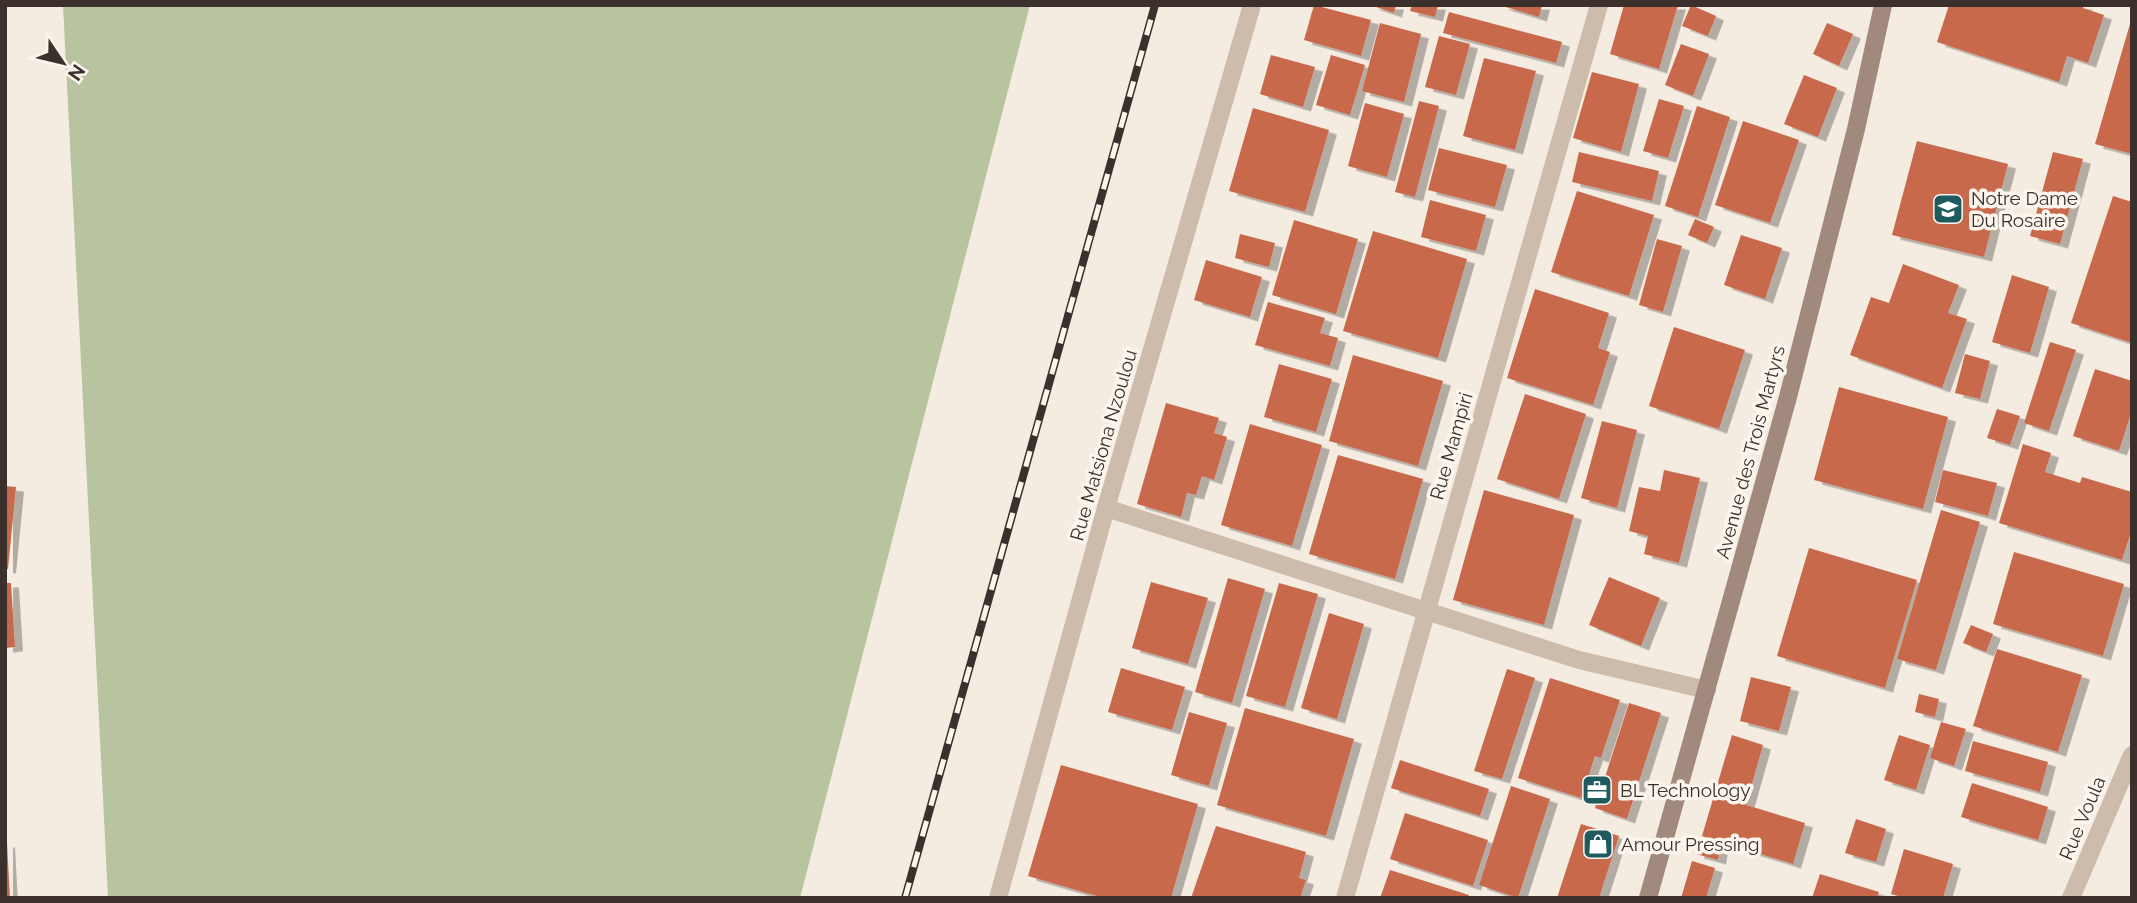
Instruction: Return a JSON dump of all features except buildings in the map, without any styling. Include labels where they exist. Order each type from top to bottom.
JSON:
[{"type":"main road","name":"Avenue des Trois Martyrs","points":[[1648,898],[1788,397],[1883,8]]},
{"type":"street","name":"Rue Matsiona Nzoulou","points":[[998,898],[1106,508],[1252,5]]},
{"type":"street","name":"Rue Mampiri","points":[[1345,898],[1599,5]]},
{"type":"street","points":[[1106,508],[1579,660],[1707,690]]},
{"type":"street","name":"Rue Voula","points":[[2071,898],[2132,755]]},
{"type":"green space","points":[[63,5],[1030,5],[800,898],[108,898]]},
{"type":"railway","points":[[905,898],[1155,5]]},
{"type":"place","name":"Notre Dame Du Rosaire","points":[[1948,209]]},
{"type":"place","name":"BL Technology","points":[[1597,790]]},
{"type":"place","name":"Amour Pressing","points":[[1598,844]]}]
